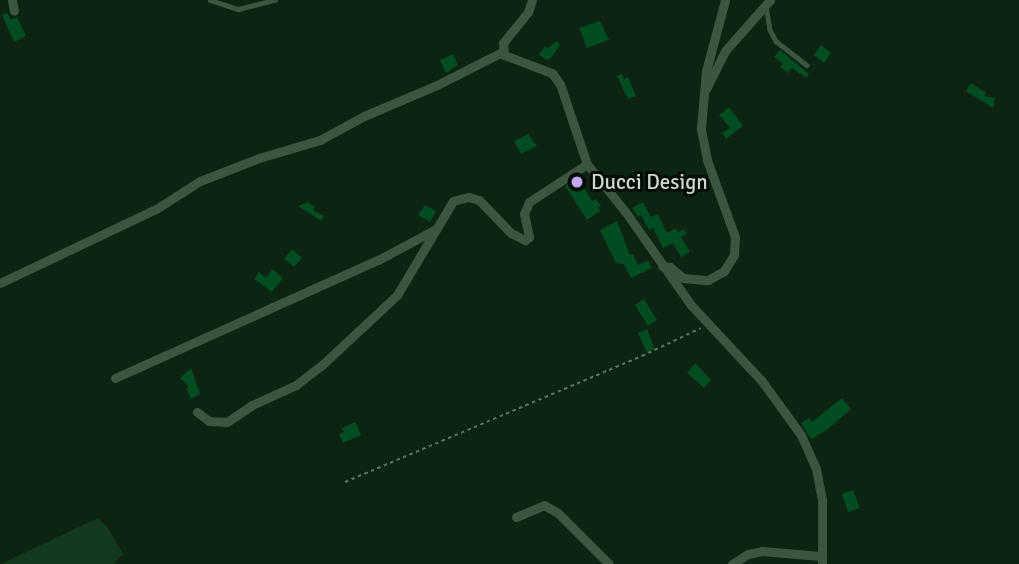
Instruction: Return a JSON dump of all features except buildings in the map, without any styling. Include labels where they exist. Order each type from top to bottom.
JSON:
[{"type":"street","points":[[12,0],[14,11]]},
{"type":"street","points":[[0,284],[156,209],[200,181],[259,158],[320,140],[364,116],[437,85],[502,52],[509,33],[528,12],[532,0]]},
{"type":"street","points":[[662,266],[670,267],[683,278],[708,280],[724,271],[734,255],[735,237],[704,146],[701,108],[707,63],[725,0]]},
{"type":"street","points":[[705,90],[725,51],[768,2]]},
{"type":"street","points":[[502,52],[514,61],[552,73],[560,83],[587,164],[628,214],[662,266],[708,324],[761,380],[809,451],[816,469],[822,500],[821,560],[762,551],[748,554],[732,564]]},
{"type":"street","points":[[197,412],[209,421],[227,422],[252,405],[296,385],[397,295],[453,201],[472,198],[480,201],[511,233],[527,240],[529,235],[524,214],[528,202],[587,164]]},
{"type":"street","points":[[115,378],[378,260],[437,228]]},
{"type":"street","points":[[516,517],[544,505],[558,513],[609,564]]},
{"type":"lane","points":[[210,0],[238,9],[275,0]]},
{"type":"lane","points":[[768,2],[770,30],[776,41],[807,65]]},
{"type":"path","points":[[345,482],[654,351],[708,324]]},
{"type":"green space","points":[[98,518],[108,528],[123,554],[113,564],[1,564]]},
{"type":"place","name":"Ducci Design","points":[[577,182]]}]
